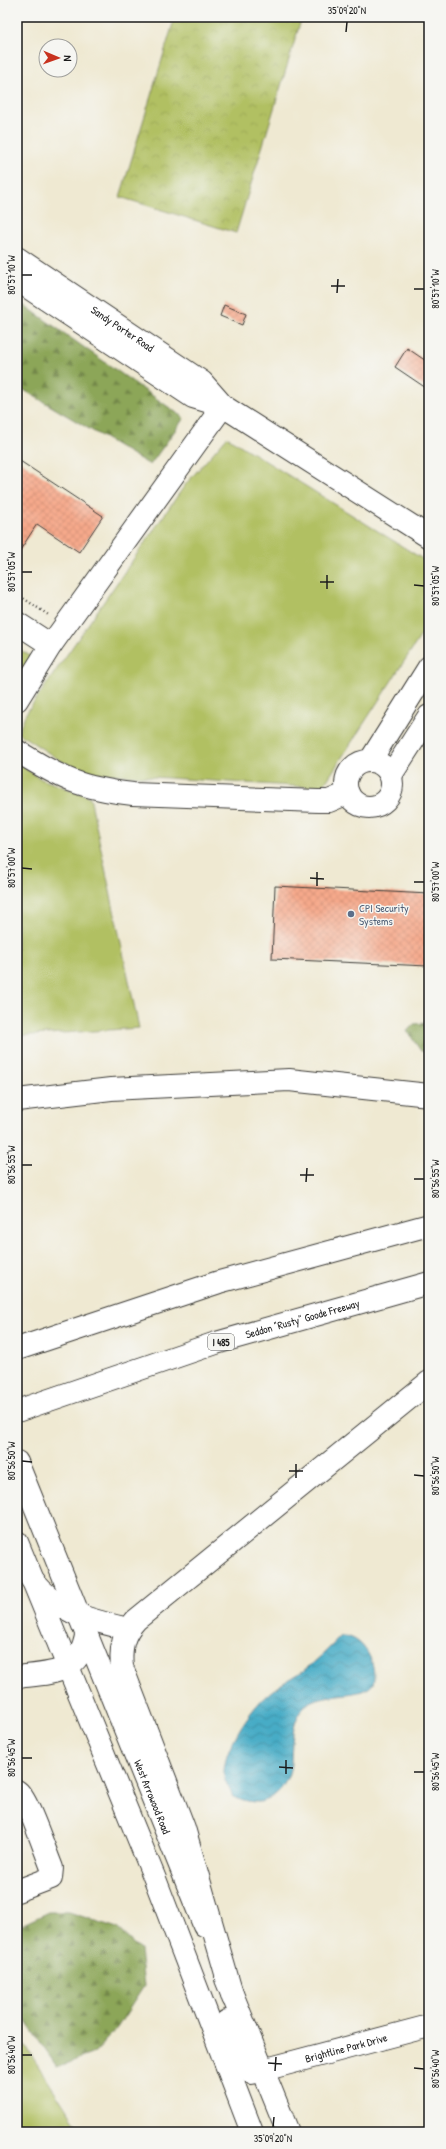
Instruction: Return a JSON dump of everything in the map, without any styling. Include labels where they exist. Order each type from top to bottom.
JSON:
[{"type":"main road","name":"Sandy Porter Road","points":[[17,258],[202,382],[223,406]]},
{"type":"main road","name":"Sandy Porter Road","points":[[17,280],[193,397],[223,406],[429,537]]},
{"type":"main road","points":[[17,700],[51,645],[223,406]]},
{"type":"main road","points":[[17,623],[51,645]]},
{"type":"main road","points":[[370,761],[429,667]]},
{"type":"main road","points":[[391,775],[381,764],[370,761],[359,763],[348,774],[346,781],[348,793],[354,802],[361,806],[376,806],[383,803],[392,790],[391,775],[429,716]]},
{"type":"main road","points":[[17,751],[60,777],[76,783],[103,790],[134,794],[329,801],[348,793]]},
{"type":"main road","points":[[17,1100],[120,1088],[289,1080],[429,1095]]},
{"type":"main road","points":[[17,1350],[219,1282],[429,1225]]},
{"type":"main road","name":"Seddon \"Rusty\" Goode Freeway","points":[[17,1411],[216,1343],[429,1283]]},
{"type":"main road","points":[[233,1998],[184,1828],[122,1667],[121,1652],[128,1630],[136,1620],[208,1560],[429,1382]]},
{"type":"main road","name":"West Arrowood Road","points":[[20,1469],[86,1636],[288,2132]]},
{"type":"main road","points":[[17,1542],[155,1879],[252,2132]]},
{"type":"main road","points":[[32,1580],[51,1600],[78,1616],[128,1630]]},
{"type":"main road","points":[[17,1677],[52,1673],[68,1668],[82,1653],[86,1636]]},
{"type":"main road","points":[[17,1791],[20,1792],[28,1806],[52,1868],[51,1878],[17,1891]]},
{"type":"main road","points":[[155,1879],[171,1891],[202,1959],[245,2066],[252,2072],[263,2070]]},
{"type":"main road","name":"Brightline Park Drive","points":[[263,2070],[429,2026]]},
{"type":"path","points":[[17,594],[56,620]]},
{"type":"green space","points":[[175,17],[302,17],[236,233],[120,197]]},
{"type":"green space","points":[[17,300],[184,418],[150,465],[17,386]]},
{"type":"green space","points":[[227,437],[429,563],[429,623],[322,788],[91,773],[61,761],[18,733],[25,715],[185,485]]},
{"type":"green space","points":[[17,648],[37,660],[17,697]]},
{"type":"green space","points":[[17,763],[41,779],[90,797],[139,1028],[17,1036]]},
{"type":"green space","points":[[429,1023],[429,1052],[421,1051],[407,1031],[414,1024]]},
{"type":"green space","points":[[49,1912],[69,1912],[117,1928],[140,1950],[144,1986],[117,2028],[94,2053],[57,2067],[17,2009],[17,1927]]},
{"type":"green space","points":[[17,2033],[81,2132],[17,2132]]},
{"type":"water","points":[[341,1636],[356,1640],[368,1652],[373,1668],[373,1684],[367,1689],[359,1692],[318,1699],[309,1703],[298,1715],[294,1728],[290,1769],[283,1786],[269,1799],[260,1802],[234,1797],[224,1775],[225,1766],[227,1755],[232,1743],[245,1720],[267,1695],[303,1671]]},
{"type":"building","points":[[224,305],[246,314],[242,325],[220,316]]},
{"type":"building","points":[[407,348],[429,363],[429,390],[395,367]]},
{"type":"building","points":[[17,459],[103,516],[79,552],[37,524],[17,555]]},
{"type":"building","name":"CPI Security Systems","points":[[275,886],[429,894],[428,966],[272,959]]},
{"type":"place","name":"CPI Security Systems","points":[[351,914]]}]
